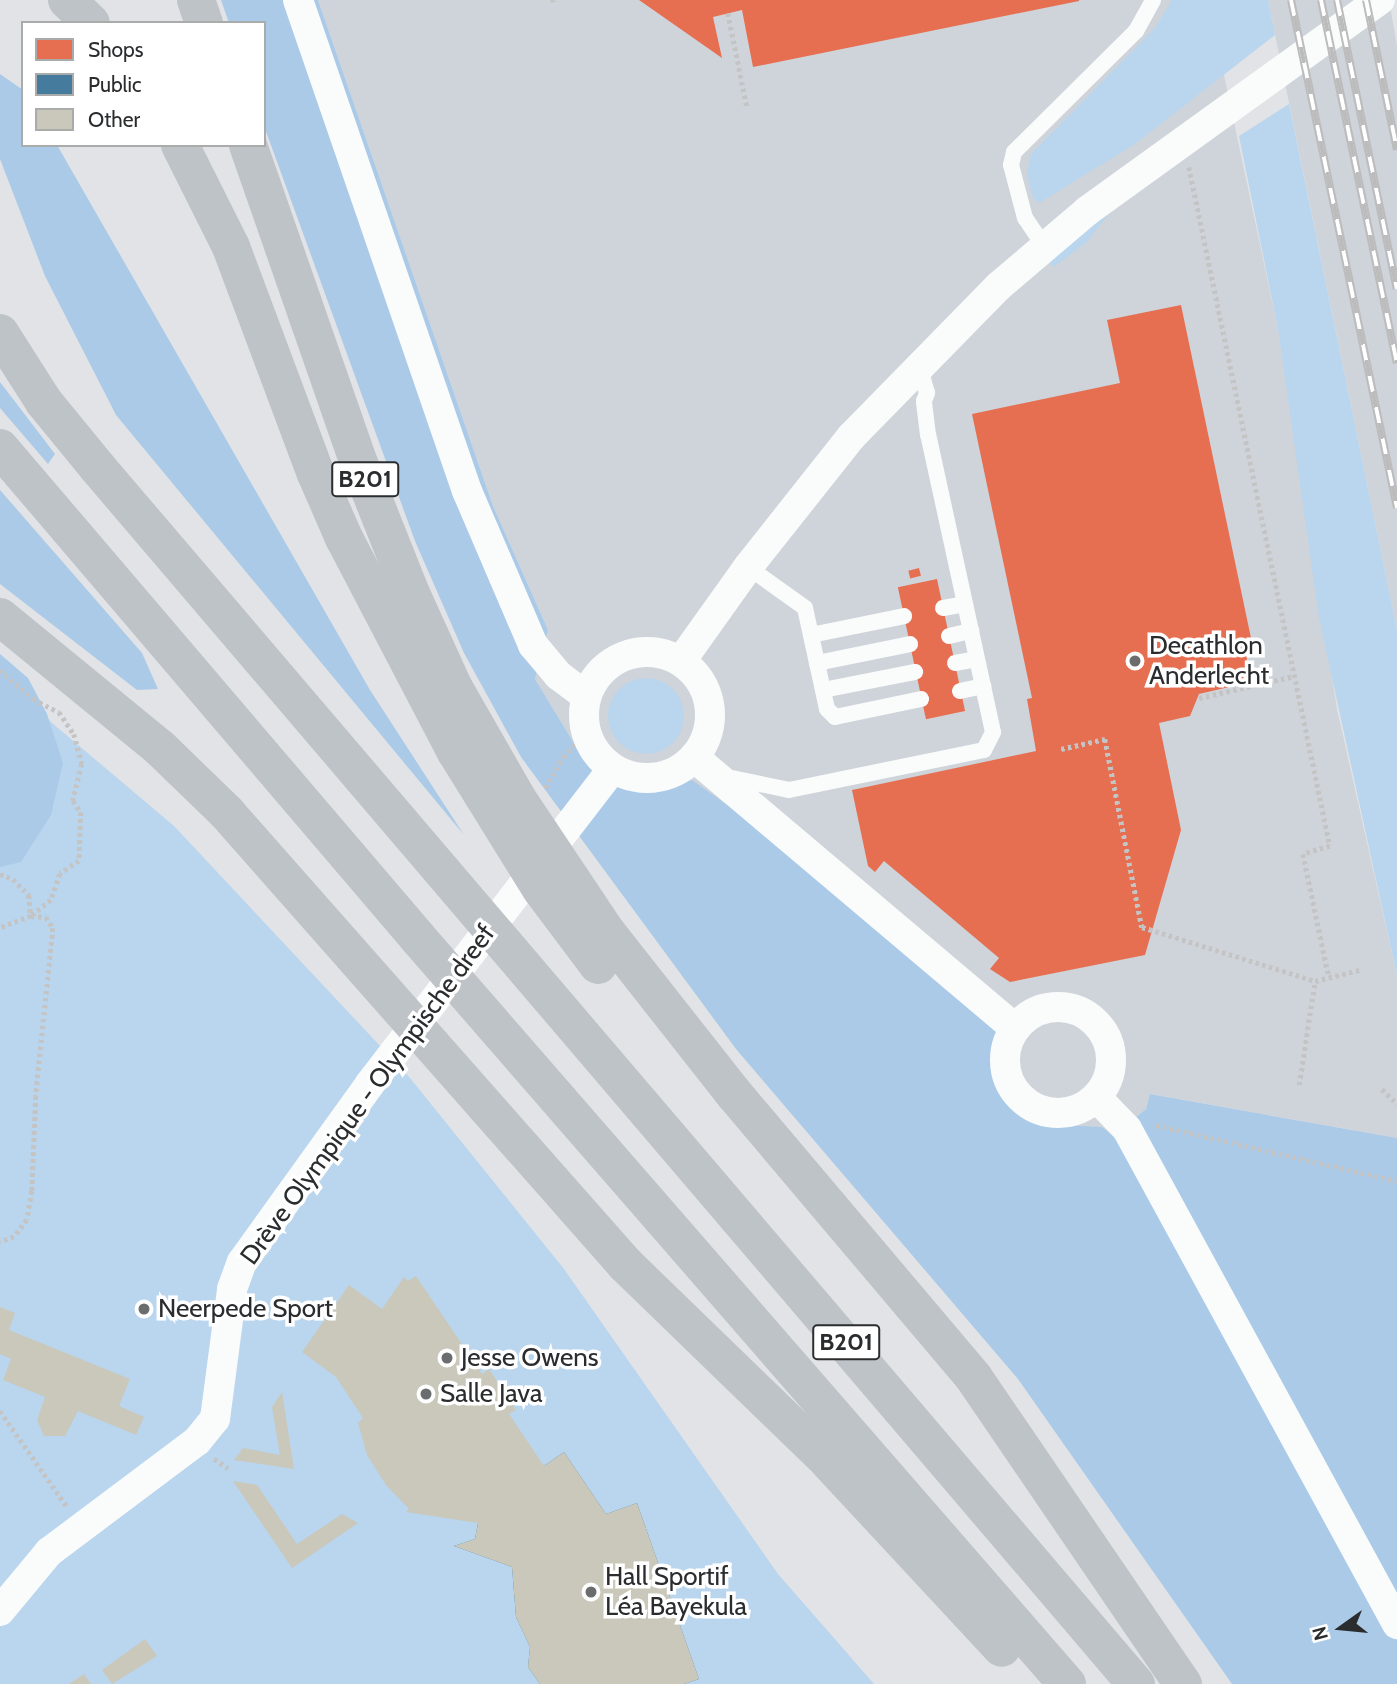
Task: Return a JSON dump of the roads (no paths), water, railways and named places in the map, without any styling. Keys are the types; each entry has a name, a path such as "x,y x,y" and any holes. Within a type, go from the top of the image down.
{"highway":[{"path":"196,0 203,21"},
{"name":"B201","path":"181,147 231,247 316,474 344,538 449,740 521,802"},
{"name":"B201","path":"249,147 357,458 409,589 454,688 521,802 596,942 716,1113 1080,1536 1183,1684"},
{"name":"B201","path":"0,333 44,402 98,468 1136,1684"},
{"name":"B201","path":"0,448 418,938 1067,1684"},
{"path":"0,617 160,748 227,813 625,1264 828,1461 1035,1684"}],"street":[{"path":"298,0 467,491 533,645 558,676 586,696"},
{"path":"681,661 748,567 851,437 919,365 1044,246 1380,0"},
{"path":"706,766 655,778 633,777 612,769 596,753 586,733 586,696 594,679 624,656 653,651 681,661 698,676 709,706 706,766 1015,1028"},
{"name":"Drève Olympique - Olympische dreef","path":"0,1611 50,1552 80,1526 192,1446 215,1419 232,1289 242,1262 369,1085 612,769"},
{"path":"1065,1006 1091,1017 1106,1035 1112,1057 1097,1098 1078,1110 1055,1114 1034,1107 1016,1093 1006,1072 1006,1049 1015,1028 1037,1011 1065,1006"},
{"path":"1097,1098 1127,1129 1397,1624"}],"lane":[{"path":"1044,246 1025,218 1011,165 1014,152 1136,31 1153,0"},
{"path":"706,766 789,790 984,750 993,732 928,435 924,401 927,393 919,365"},
{"path":"748,567 805,608 827,709 835,717 922,699"},
{"path":"943,608 965,604"},
{"path":"811,635 904,616"},
{"path":"949,636 971,631"},
{"path":"817,663 910,644"},
{"path":"955,663 977,659"},
{"path":"823,690 915,671"},
{"path":"960,691 983,686"}],"railway":[{"path":"1291,0 1397,508"},
{"path":"1321,0 1397,363"},
{"path":"1337,0 1397,289"},
{"path":"1366,0 1397,150"}],"place":[{"name":"Decathlon Anderlecht","path":"1135,661"},
{"name":"Neerpede Sport","path":"144,1309"},
{"name":"Jesse Owens","path":"447,1358"},
{"name":"Salle Java","path":"426,1394"},
{"name":"Hall Sportif Léa Bayekula","path":"591,1592"}]}
